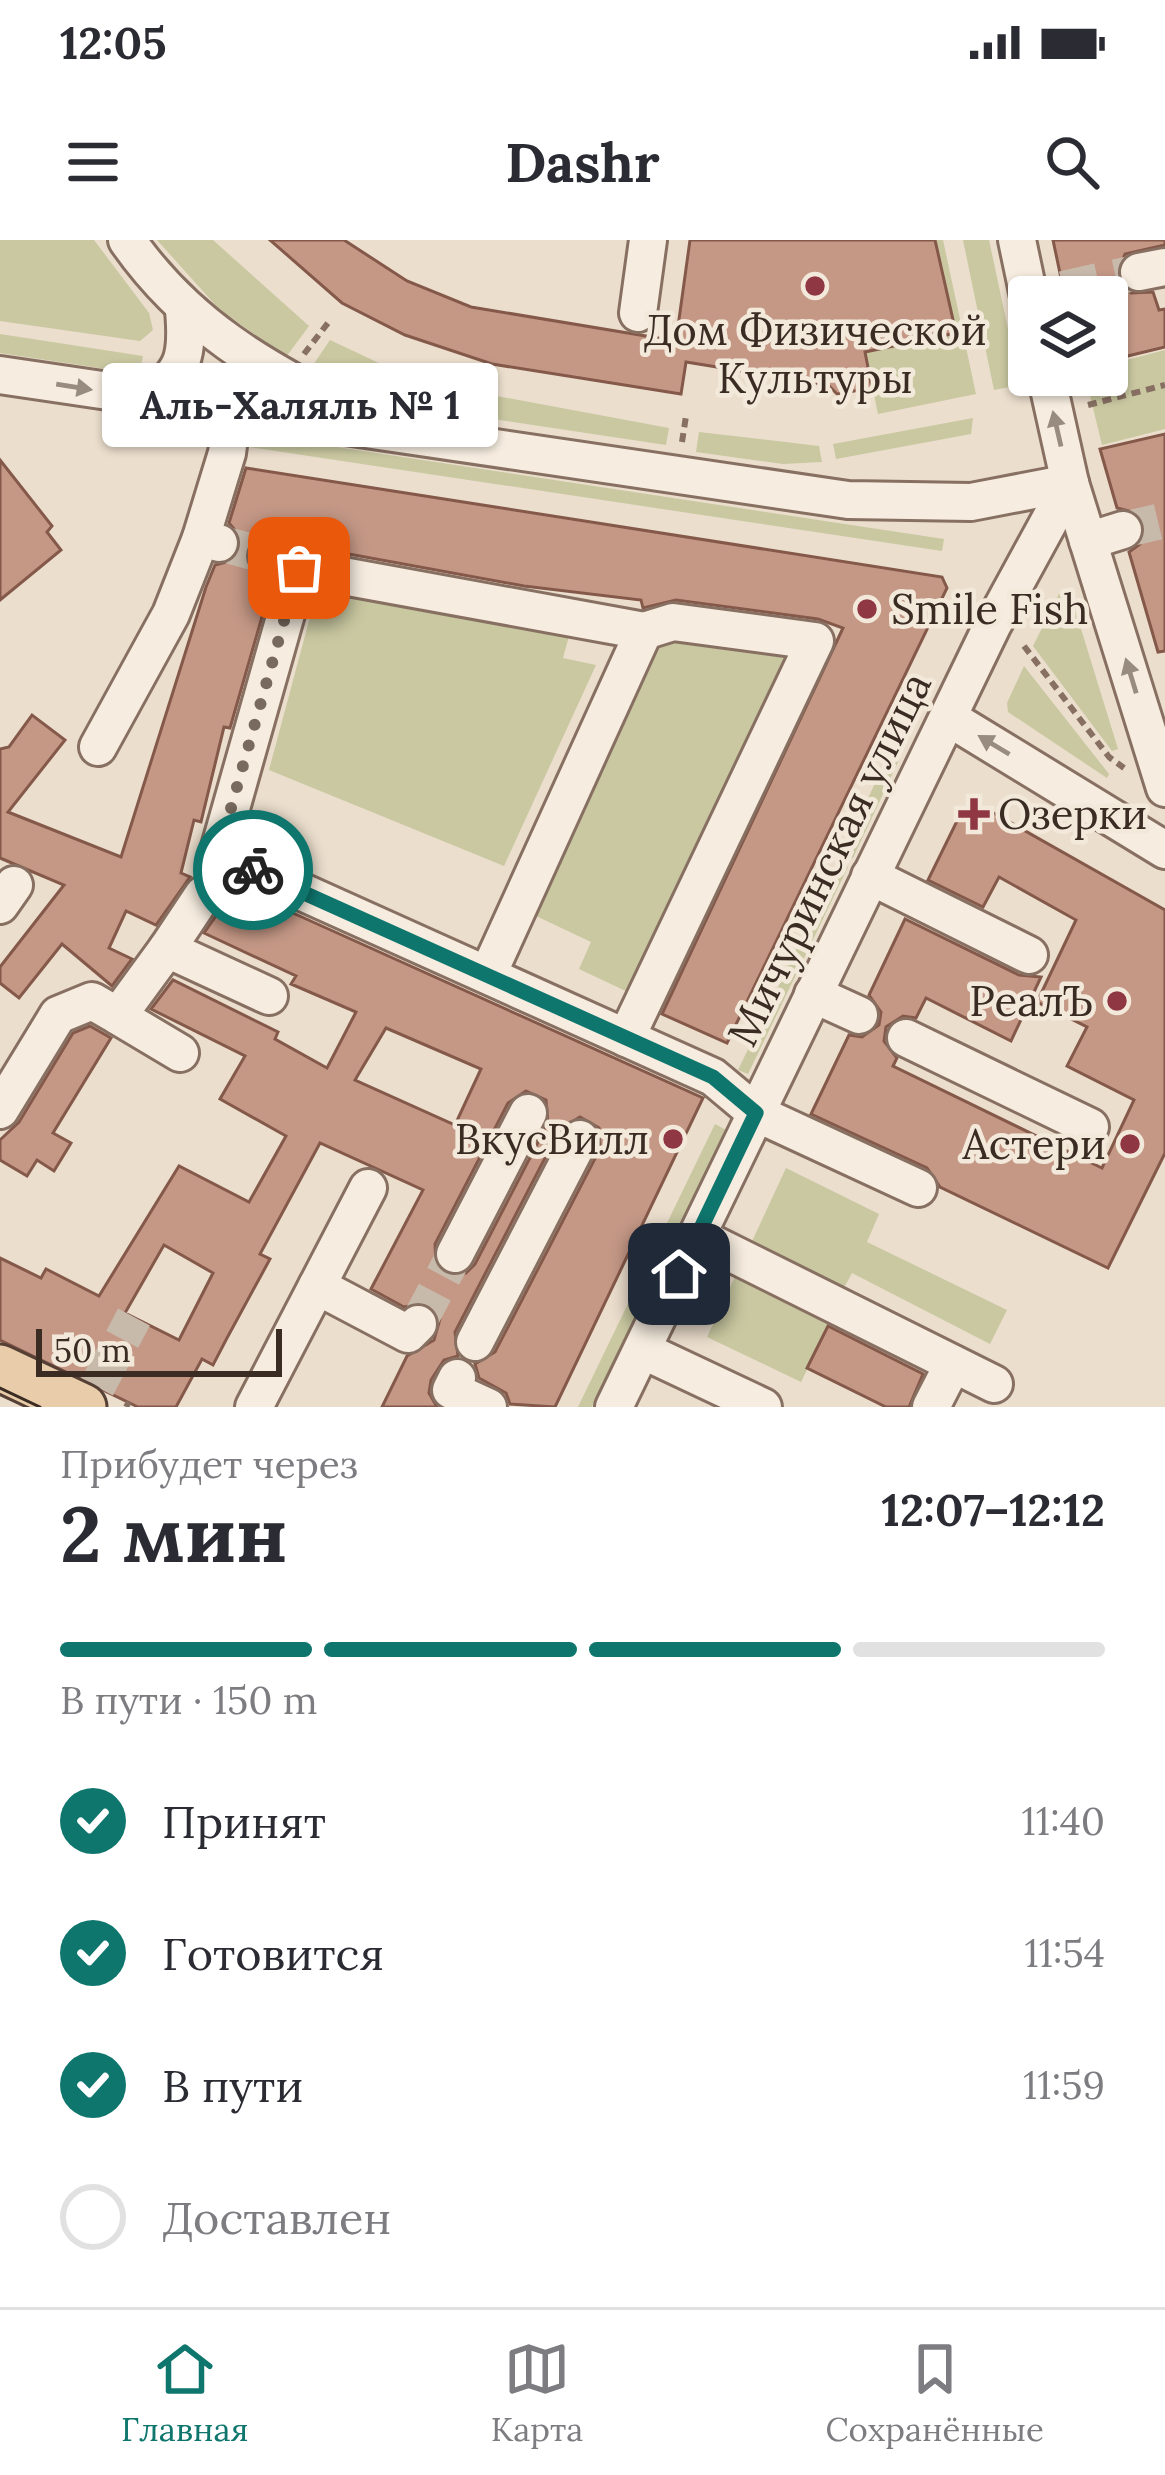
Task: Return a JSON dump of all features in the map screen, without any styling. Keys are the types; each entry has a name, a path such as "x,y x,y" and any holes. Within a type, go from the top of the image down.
{"main road":[{"path":"7,1384 105,1402"}],"street":[{"path":"127,240 184,310 233,350 389,428"},
{"path":"638,314 648,240"},
{"path":"1017,240 1033,276"},
{"path":"148,399 177,377 187,357 184,310"},
{"path":"0,375 148,399 389,428 848,500 971,502 1070,483"},
{"path":"1051,396 1070,483 1105,536 1149,780"},
{"path":"98,747 212,541 233,409"},
{"name":"Мичуринская улица","path":"614,1407 870,876 1070,483"},
{"path":"626,1038 815,641 673,622 644,631 283,562 218,854 724,1083 756,1113 918,1188"},
{"path":"488,974 644,631"},
{"path":"949,718 1165,850"},
{"path":"870,876 1029,955"},
{"path":"118,1016 203,895"},
{"path":"167,949 269,996"},
{"path":"813,994 859,1015"},
{"path":"0,1110 58,1015 92,1001 180,1053"},
{"path":"906,1038 1090,1127"},
{"path":"455,1254 527,1113"},
{"path":"475,1342 580,1139"},
{"path":"254,1407 368,1188"},
{"path":"697,1236 994,1384"},
{"path":"317,1286 408,1334 418,1324"},
{"path":"642,1350 764,1407"},
{"path":"931,1407 953,1364"},
{"path":"457,1378 451,1390 488,1407"}],"path":[{"path":"389,428 418,360"},
{"path":"1084,406 1165,385"},
{"path":"1024,646 1109,757 1149,780"}],"green space":[{"path":"0,240 94,240 149,313 153,330 140,341 0,321"},
{"path":"157,240 213,240 309,326 286,357 219,309"},
{"path":"935,240 943,240 976,394 878,414 865,352 955,332"},
{"path":"963,240 989,240 1008,329 1008,387 994,390"},
{"path":"0,334 143,356 139,374 0,353"},
{"path":"330,340 398,372 387,402 309,371"},
{"path":"1165,350 1165,429 1102,445 1090,396 1128,396 1128,360"},
{"path":"427,383 669,428 666,445 420,408"},
{"path":"973,418 971,434 836,459 833,444"},
{"path":"699,432 819,446 822,462 783,464 696,452"},
{"path":"250,434 944,539 942,551 249,447"},
{"path":"317,591 569,636 563,658 596,665 504,866 269,770"},
{"path":"1070,593 1118,749 1112,751 1033,646 1059,594"},
{"path":"662,639 796,651 630,993 579,969 591,942 536,916"},
{"path":"1024,666 1109,774 1107,778 1008,712 1007,703"},
{"path":"917,695 927,700 853,858 842,853"},
{"path":"838,863 848,867 748,1074 738,1070"},
{"path":"715,1124 726,1130 592,1407 578,1407"},
{"path":"786,1168 879,1214 867,1242 1007,1310 990,1344 852,1273 839,1297 748,1250"},
{"path":"739,1268 834,1315 801,1382 707,1337"}],"building":[{"name":"Дом Физической Культуры","path":"270,240 344,240 407,281 471,307 676,341 690,240 935,240 956,333 865,352 872,388 837,394 828,385 686,362 681,394 492,364 405,335 342,303"},
{"path":"1053,240 1165,240 1165,245 1125,254 1118,276 1061,276"},
{"path":"1128,289 1153,292 1159,310 1165,309 1165,347 1128,356"},
{"path":"1165,434 1165,651 1158,652 1129,552 1140,544 1145,524 1137,513 1117,508 1100,449"},
{"path":"0,460 52,526 47,532 61,550 0,600"},
{"path":"246,468 942,577 947,588 727,1043 662,1014 843,628 818,619 676,600 643,608 641,600 524,586 305,546 264,534 252,539 245,559 250,571 272,582 230,728 224,727 201,822 194,820 181,873 190,877 156,925 126,911 109,948 132,959 112,986 62,944 19,998 0,983 0,967 64,885 0,858 0,749 9,747 32,715 65,740 8,812 121,857 206,587 215,565 234,560 240,550 240,536 229,523"},
{"path":"972,806 990,811 1165,910 1165,1153 1108,1268 940,1187 927,1168 811,1114 849,1035 862,1037 879,1025 881,1012 869,995 905,919 1019,975 1041,977 1011,1041 926,998 916,1018 903,1016 886,1027 884,1041 897,1058 893,1066 1102,1168 1134,1100 1067,1066 1087,1027 1037,1002 1076,920 999,877 983,907 928,880 959,817"},
{"path":"273,904 703,1098 555,1407 510,1404 506,1393 479,1378 475,1364 495,1352 600,1149 599,1128 580,1117 560,1129 455,1332 458,1356 444,1360 431,1380 429,1393 437,1407 382,1407 407,1356 434,1340 440,1319 425,1303 404,1307 371,1289 423,1190 320,1143 260,1254 270,1259 213,1365 202,1359 176,1407 138,1407 0,1340 0,1258 41,1278 46,1269 99,1296 179,1166 249,1202 286,1136 220,1099 245,1056 151,1009 173,980 278,1032 275,1039 327,1068 356,1012 291,984 296,976 204,933 223,906 264,925","holes":["386,1028 481,1069 455,1125 355,1080","526,1091 546,1100 548,1123 475,1264 466,1273 446,1274 436,1265 435,1244 508,1103","164,1245 213,1273 179,1340 125,1313"]},
{"path":"90,1026 111,1038 53,1133 71,1143 54,1171 37,1160 27,1176 0,1160 0,1140 19,1122 73,1033"},
{"path":"828,1326 923,1374 909,1407 886,1407 807,1368"}],"tunnel":[{"path":"1121,276 1139,272"},
{"path":"1123,530 1165,520"},
{"path":"223,544 267,556"},
{"path":"418,1324 455,1254"},
{"path":"97,1387 134,1317"}],"tram line":[{"path":"0,1388 40,1407"}],"way so far":[{"path":"253,870 218,854 299,568"}],"place":[{"name":"Дом Физической Культуры","path":"815,286"},
{"name":"Аль-Халяль № 1","path":"299,568"},
{"name":"Smile Fish","path":"867,609"},
{"name":"Озерки","path":"974,814"},
{"name":"РеалЪ","path":"1117,1001"},
{"name":"ВкусВилл","path":"673,1139"},
{"name":"Астери","path":"1130,1144"}],"route":[{"path":"253,870 713,1077 756,1113 679,1274"}]}
